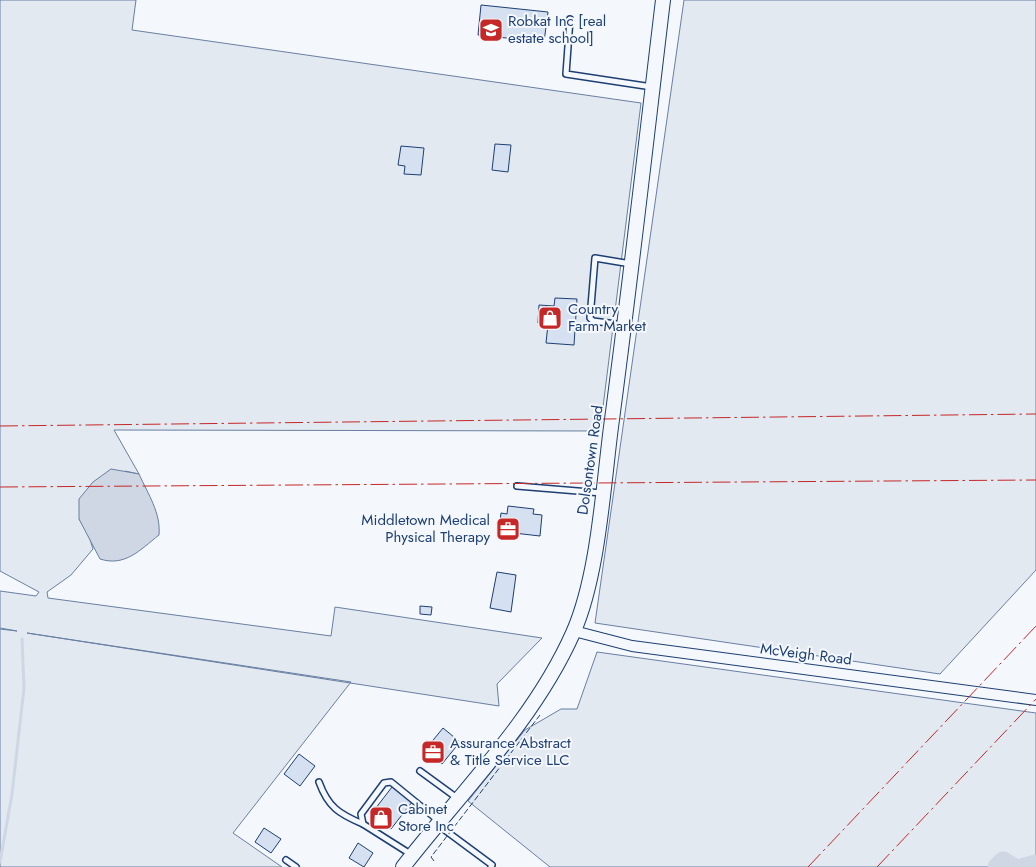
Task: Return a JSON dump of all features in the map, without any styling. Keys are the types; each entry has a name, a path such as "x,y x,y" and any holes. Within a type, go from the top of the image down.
{"street":[{"name":"Dolsontown Road","path":"403,867 530,708 560,660 574,631 590,573 602,493 632,264 663,0"},
{"name":"McVeigh Road","path":"574,631 632,646 1036,700"}],"lane":[{"path":"570,20 566,74 652,87"},
{"path":"624,325 593,321 590,318 595,258 632,264"},
{"path":"518,486 602,493"},
{"path":"420,770 458,798"},
{"path":"318,782 324,797 341,815 363,824 412,855"},
{"path":"363,824 361,814 384,783 391,782 491,867"},
{"path":"286,860 296,867"}],"shaded area":[{"path":"0,0 136,0 132,30 641,103 600,431 114,430 139,474 125,471 79,519 88,533 93,549 71,575 47,592 48,598 331,636 335,607 542,638 497,684 499,706 350,683 233,833 282,867 0,867 0,629 17,631 0,628 0,591 36,596 39,592 0,571"},
{"path":"684,0 1036,0 1036,570 940,674 595,623"},
{"path":"111,469 139,474 153,504 159,527 159,535 132,556 117,561 100,559 79,519 79,499 93,482"},
{"path":"597,652 1036,713 1036,867 550,867 468,801 525,730 561,709 577,709"}],"building":[{"path":"481,5 548,12 544,42 478,35"},
{"path":"495,144 511,145 508,172 492,170"},
{"path":"401,146 424,148 421,175 404,174 405,166 398,165"},
{"path":"555,298 577,299 574,345 546,343 548,324 538,323 539,305 554,306"},
{"path":"508,506 534,509 533,514 542,515 540,536 505,532 505,529 499,529 501,513 507,514"},
{"path":"497,572 516,575 511,612 490,608"},
{"path":"420,606 432,607 431,615 420,614"},
{"path":"443,728 460,742 442,764 425,750"},
{"path":"299,754 315,766 300,786 284,774"},
{"path":"392,787 412,802 391,829 372,813"},
{"path":"264,828 281,839 271,853 255,842"},
{"path":"358,843 373,853 364,867 349,858"}],"waterway":[{"path":"0,862 12,794 24,688 22,639"},
{"path":"997,867 1003,861 1013,867"},
{"path":"1024,867 1036,864"}],"fence":[{"path":"434,861 431,857 540,715"}],"power":[{"path":"0,426 1036,414"},
{"path":"0,487 1036,480"},
{"path":"808,867 1036,626"},
{"path":"877,867 1036,699"}],"place":[{"name":"Robkat Inc [real estate school]","path":"491,30"},
{"name":"Country Farm Market","path":"550,318"},
{"name":"Middletown Medical Physical Therapy","path":"508,529"},
{"name":"Assurance Abstract & Title Service LLC","path":"433,752"},
{"name":"Cabinet Store Inc","path":"381,818"}]}
